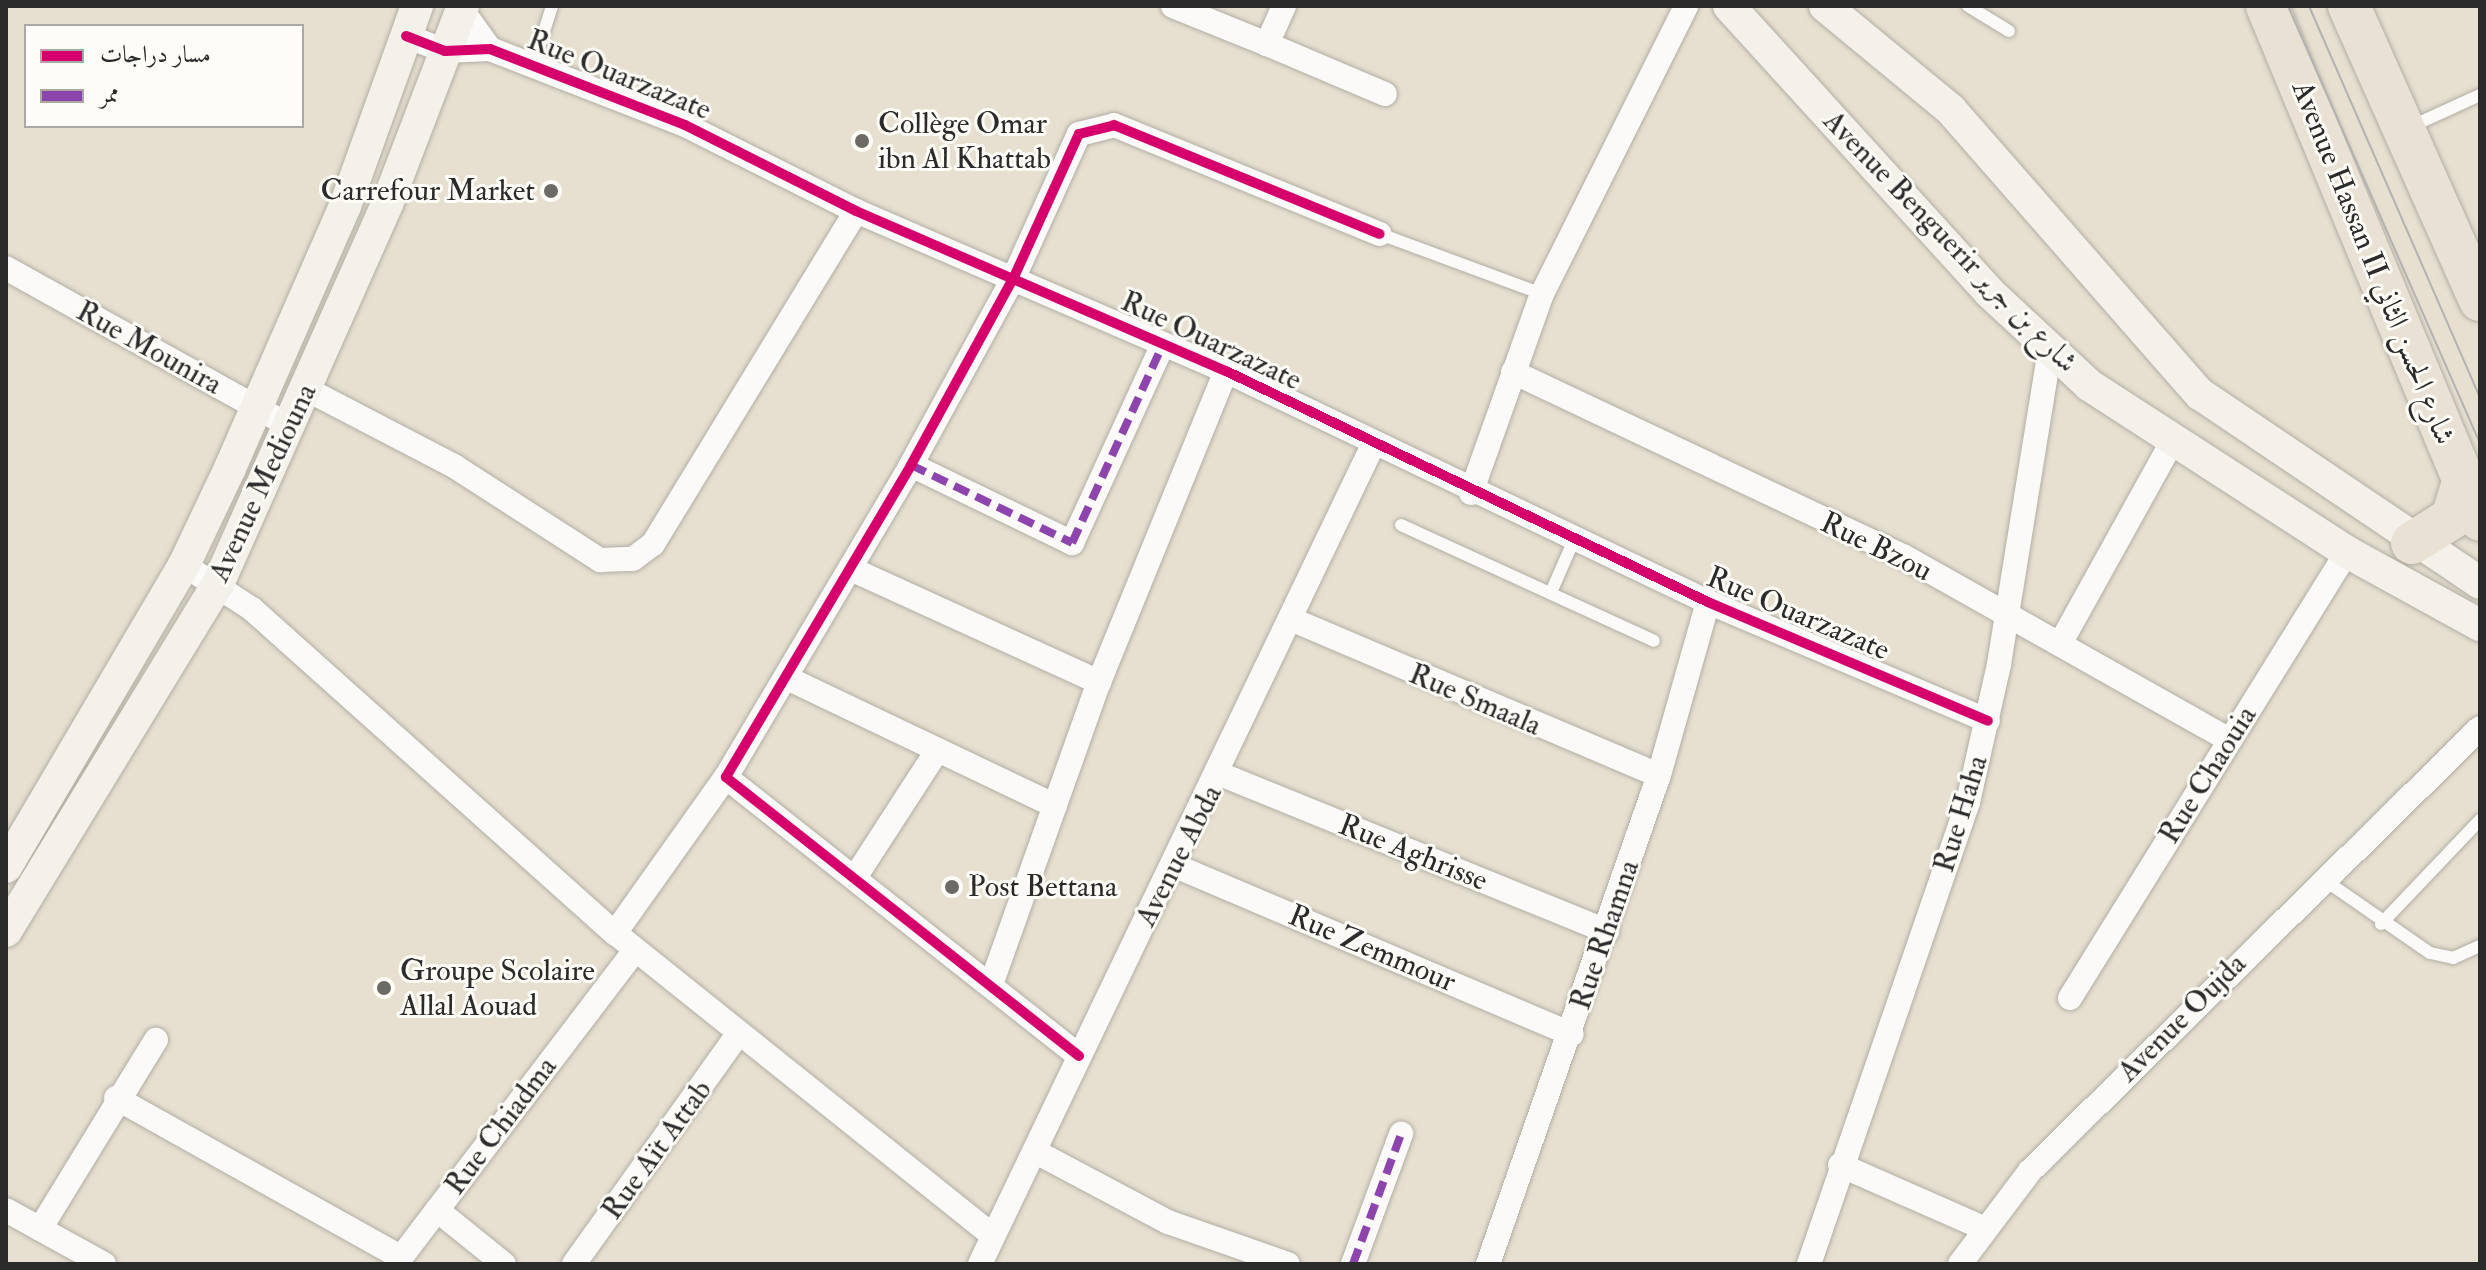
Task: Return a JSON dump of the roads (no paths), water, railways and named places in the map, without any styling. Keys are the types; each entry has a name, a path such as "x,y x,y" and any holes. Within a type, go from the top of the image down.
{"highway":[{"name":"Avenue Hassan II شارع الحسن الثاني","path":"2267,6 2480,520"},
{"path":"2349,6 2480,300"},
{"path":"2412,543 2452,518 2463,481"}],"street":[{"name":"Avenue Mediouna","path":"6,867 184,565 345,206 417,6"},
{"path":"1173,6 1385,94"},
{"path":"1267,44 1284,6"},
{"path":"1471,493 1542,294 1686,6"},
{"name":"Avenue Benguerir شارع بن جرير","path":"1729,6 2050,349 2171,444 2347,552 2480,625"},
{"path":"1825,6 1951,110 2200,394 2412,543 2480,583"},
{"name":"Avenue Mediouna","path":"6,931 218,584 292,427 461,7"},
{"name":"Rue Ouarzazate","path":"461,7 490,49"},
{"name":"Rue Ouarzazate","path":"406,36 445,51 490,49 685,125 856,211 1014,277 1162,346 1226,371 1471,493 1708,602 1988,721"},
{"path":"615,933 726,777 851,569 1014,277 1079,134 1105,124 1380,234"},
{"path":"306,389 454,466 600,560 633,559 653,544 856,211"},
{"name":"Rue Mounira","path":"6,268 292,427"},
{"path":"911,465 1072,543 1162,346"},
{"name":"Rue Haha","path":"1809,1264 1840,1165 1947,865 1988,721 2050,349"},
{"path":"992,982 1099,682 1226,371"},
{"name":"Rue Bzou","path":"1513,372 1903,556 2006,617 2060,644 2229,740"},
{"path":"2060,644 2171,444"},
{"name":"Avenue Abda","path":"980,1264 992,1235 1038,1153 1079,1056 1220,774 1373,445"},
{"name":"Rue Chaouia","path":"2070,998 2347,552"},
{"path":"184,565 218,584 635,950 992,1235"},
{"path":"851,569 1099,682"},
{"name":"Rue Rhamna","path":"1488,1264 1572,1034 1659,775 1708,602"},
{"name":"Rue Smaala","path":"1293,620 1659,775"},
{"path":"787,678 935,754 1055,806"},
{"name":"Avenue Oujda","path":"1960,1264 1981,1227 2323,879 2423,788 2480,728"},
{"path":"856,876 935,754"},
{"name":"Avenue Oujda","path":"2423,788 2480,755"},
{"name":"Rue Aghrisse","path":"1220,774 1607,931"},
{"path":"726,777 992,982 1079,1056"},
{"name":"Rue Zemmour","path":"1173,865 1572,1034"},
{"name":"Rue Chiadma","path":"398,1261 635,950"},
{"name":"Rue Aït Attab","path":"574,1264 738,1034"},
{"path":"40,1229 116,1098 156,1040"},
{"path":"116,1098 398,1261"},
{"path":"1353,1264 1401,1134"},
{"path":"1038,1153 1112,1197 1242,1258 1288,1264"},
{"path":"1840,1165 1981,1227"},
{"path":"6,1210 104,1264"},
{"path":"437,1210 504,1264"}],"lane":[{"path":"533,66 552,6"},
{"path":"1968,6 2009,31"},
{"path":"2404,130 2480,95"},
{"path":"1380,234 1542,294"},
{"path":"1401,525 1552,590 1654,641"},
{"path":"1552,590 1574,540"},
{"path":"2381,924 2480,820"},
{"path":"2323,879 2381,924 2430,953 2453,958 2480,946"}],"tram line":[{"path":"2288,6 2480,444"},
{"path":"2309,6 2480,397"}],"place":[{"name":"Collège Omar ibn Al Khattab","path":"862,141"},
{"name":"Carrefour Market","path":"551,191"},
{"name":"Post Bettana","path":"952,887"},
{"name":"Groupe Scolaire Allal Aouad","path":"384,988"}]}
